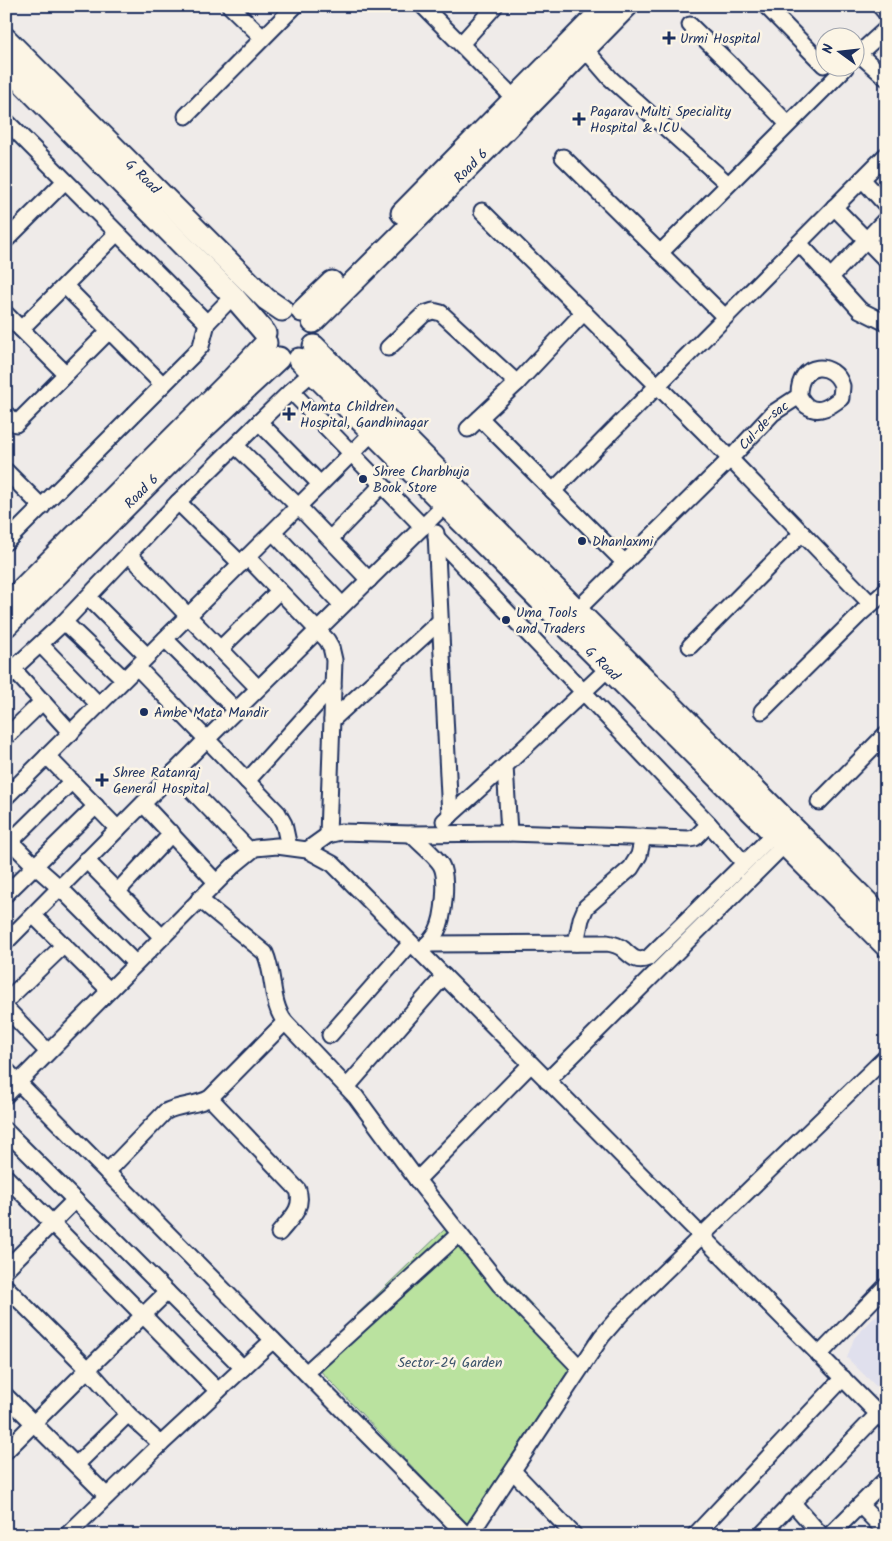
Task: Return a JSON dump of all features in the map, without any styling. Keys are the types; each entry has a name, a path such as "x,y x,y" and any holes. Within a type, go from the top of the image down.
{"street":[{"path":"230,6 263,38"},
{"path":"186,116 296,6"},
{"path":"423,6 514,98"},
{"path":"461,44 495,6"},
{"name":"Road 6","path":"299,314 606,6"},
{"name":"Road 6","path":"299,314 464,172 627,6"},
{"path":"766,6 814,51"},
{"path":"880,6 886,13"},
{"path":"690,25 788,124"},
{"path":"864,49 886,29"},
{"name":"G Road","path":"6,39 266,299 299,314"},
{"path":"585,49 610,78 728,184"},
{"path":"864,61 886,78"},
{"name":"G Road","path":"6,66 289,352 446,504 615,662 886,921"},
{"path":"660,253 788,124 826,78"},
{"path":"6,121 207,323"},
{"path":"553,491 886,155"},
{"path":"563,157 725,317"},
{"path":"862,179 886,205"},
{"path":"9,232 66,181"},
{"path":"834,207 886,260"},
{"path":"482,211 657,385 871,604"},
{"path":"831,277 886,219"},
{"path":"22,329 117,233"},
{"path":"799,243 860,310 886,323"},
{"path":"65,286 163,385"},
{"path":"6,542 195,354 201,346 207,323 233,296"},
{"path":"388,348 424,314 433,311 441,313 517,383"},
{"path":"468,429 517,383 584,312"},
{"path":"6,314 66,374"},
{"path":"289,352 316,336 315,326 299,314 273,315 267,323 289,352 291,391 423,527"},
{"path":"9,424 66,374 109,331"},
{"name":"Road 6","path":"6,605 233,378 289,352"},
{"name":"Road 6","path":"6,626 206,426 289,352"},
{"name":"G Road","path":"289,352 446,504 576,611 615,662 780,839 886,946"},
{"path":"71,733 43,701 10,674 64,622 178,502 291,391"},
{"name":"Cul-de-sac","path":"576,611 730,459 773,413 799,396"},
{"path":"480,418 625,562"},
{"path":"259,422 320,484"},
{"path":"9,789 71,733 373,432"},
{"path":"236,446 298,506 369,580"},
{"path":"6,471 42,507"},
{"path":"330,539 382,485"},
{"path":"178,502 279,591 327,640 331,647 334,660 328,835"},
{"path":"6,942 258,688 446,504"},
{"path":"446,504 436,537 450,816"},
{"path":"273,532 342,605"},
{"path":"690,646 802,533"},
{"path":"436,537 744,863"},
{"path":"129,554 258,688"},
{"path":"220,649 279,591"},
{"path":"762,711 886,591"},
{"path":"88,597 207,739 278,813 284,824 289,847"},
{"path":"332,720 440,620"},
{"path":"64,622 124,679"},
{"path":"165,639 236,710"},
{"path":"40,645 98,704"},
{"path":"430,834 615,662"},
{"path":"247,781 333,686"},
{"path":"6,737 43,701"},
{"path":"818,802 886,734"},
{"path":"47,756 118,829"},
{"path":"505,766 509,833"},
{"path":"174,772 250,852"},
{"path":"72,782 8,842 60,888 135,963"},
{"path":"143,804 216,882"},
{"path":"6,894 96,806"},
{"path":"307,850 328,835 341,832 411,834 509,833 695,838 709,824"},
{"path":"116,892 172,833"},
{"path":"330,1035 437,932 440,923 444,881 443,871 440,864 411,834"},
{"path":"576,943 581,918 586,907 631,868 639,855 643,837"},
{"path":"420,947 576,943 615,944 638,960 643,960 648,958 744,863 780,839"},
{"path":"547,1081 780,839"},
{"path":"6,1095 199,898 255,848 277,846 307,850 333,864 420,947 444,976 882,1418 792,1502 761,1535"},
{"path":"86,860 162,937"},
{"path":"199,898 265,953 269,962 276,1004 284,1022 347,1086 417,1180 500,1285 580,1368"},
{"path":"33,915 109,990"},
{"path":"6,1001 64,945"},
{"path":"347,1086 444,976"},
{"path":"6,1008 48,1052"},
{"path":"107,1172 165,1112 172,1108 199,1103 210,1098 284,1022"},
{"path":"470,1535 580,1368 602,1336 622,1313 886,1057"},
{"path":"417,1180 531,1064"},
{"path":"6,1070 466,1535"},
{"path":"210,1098 298,1190 300,1207 279,1233"},
{"path":"6,1131 243,1368"},
{"path":"6,1177 218,1391"},
{"path":"6,1269 75,1200"},
{"path":"306,1373 459,1234"},
{"path":"819,1355 886,1286"},
{"path":"6,1287 88,1370 128,1414 161,1444"},
{"path":"6,1451 167,1292"},
{"path":"67,1535 273,1340"},
{"path":"695,1535 842,1378"},
{"path":"7,1397 107,1496"},
{"path":"76,1465 128,1414"},
{"path":"513,1471 574,1535"},
{"path":"830,1535 886,1479"},
{"path":"792,1502 821,1535"},
{"path":"860,1505 886,1532"}],"shaded area":[{"path":"886,1306 886,1396 847,1358 854,1338"}],"green space":[{"name":"Sector-24 Garden","path":"448,1226 502,1273 579,1354 467,1524 310,1360"}],"place":[{"name":"Urmi Hospital","path":"669,38"},
{"name":"Pagarav Multi Speciality Hospital & ICU","path":"579,119"},
{"name":"Mamta Children Hospital, Gandhinagar","path":"289,414"},
{"name":"Shree Charbhuja Book Store","path":"363,479"},
{"name":"Dhanlaxmi","path":"582,541"},
{"name":"Uma Tools and Traders","path":"506,620"},
{"name":"Ambe Mata Mandir","path":"144,712"},
{"name":"Shree Ratanraj General Hospital","path":"102,780"}]}
